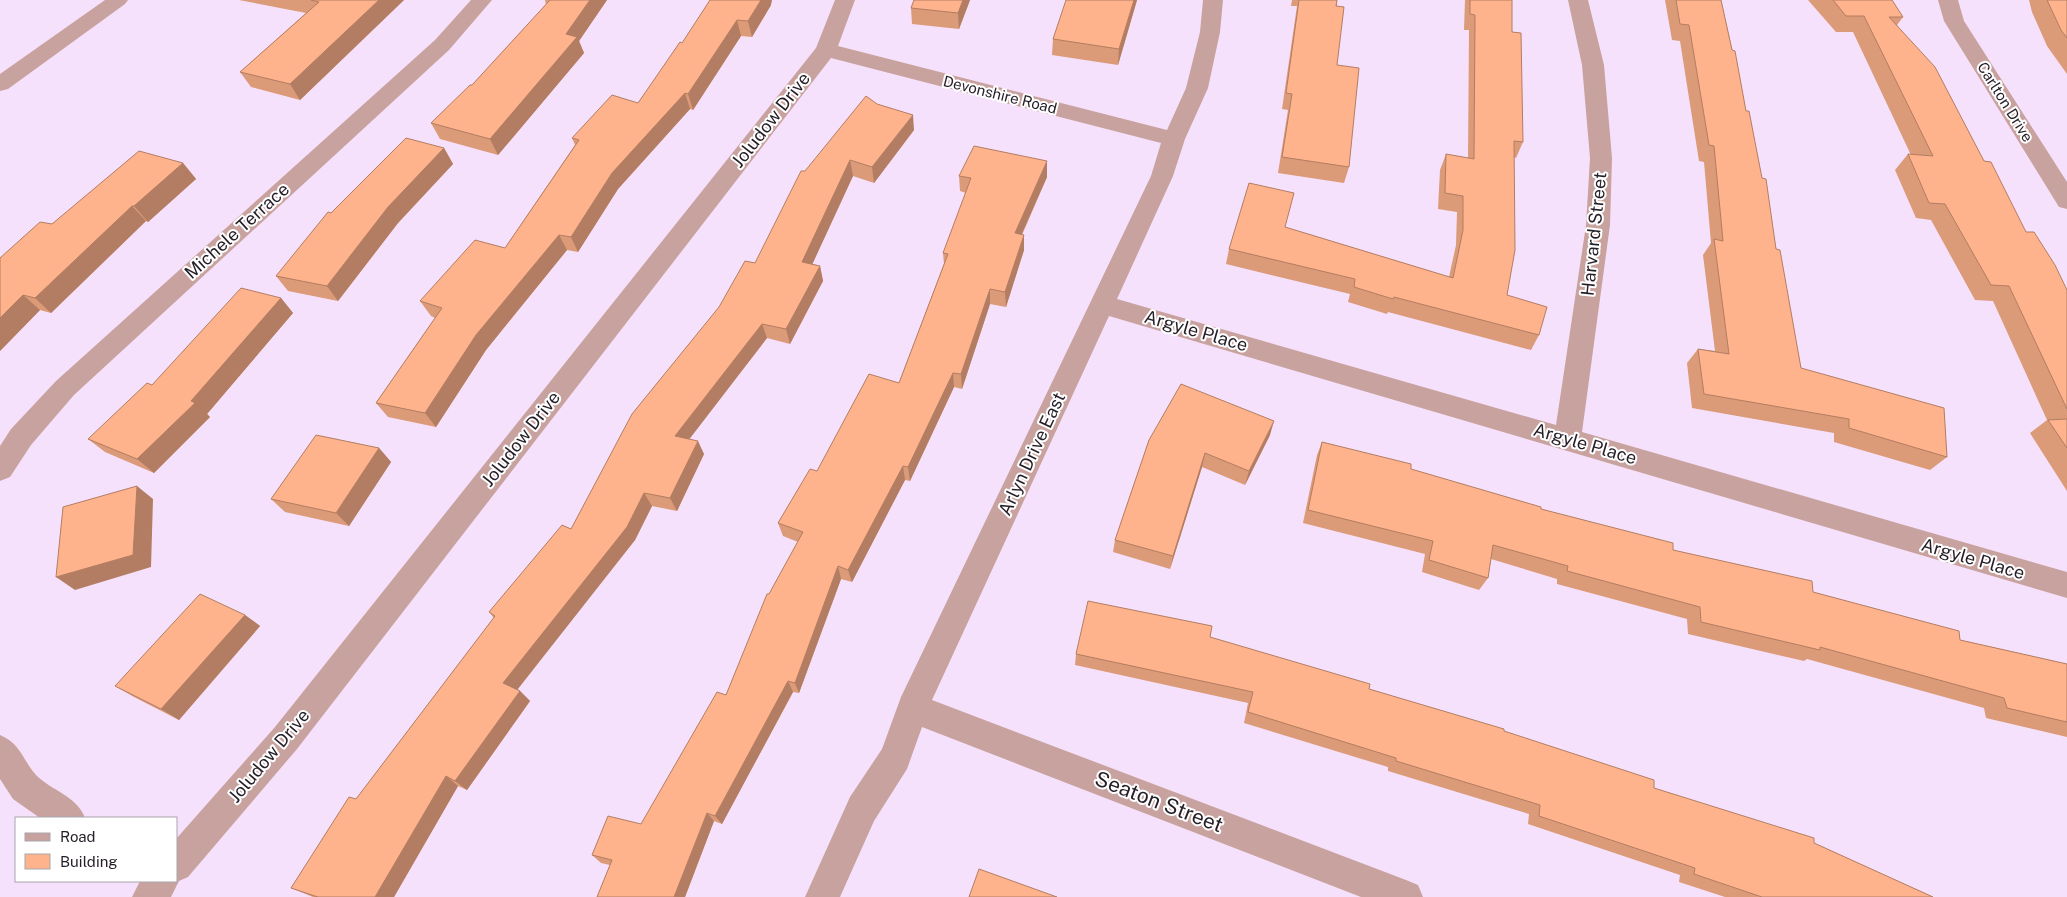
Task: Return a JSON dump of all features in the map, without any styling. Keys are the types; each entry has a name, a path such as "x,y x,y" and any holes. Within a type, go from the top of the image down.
{"street":[{"path":"0,84 118,0"},
{"name":"Michele Terrace","path":"0,469 21,437 65,388 442,45 482,0"},
{"name":"Joludow Drive","path":"178,861 286,738 826,50 845,0"},
{"name":"Arlyn Drive East","path":"822,897 862,809 895,758 912,708 1162,176 1174,139 1197,88 1210,32 1214,0"},
{"name":"Harvard Street","path":"1567,439 1598,226 1601,158 1593,65 1578,0"},
{"name":"Carlton Drive","path":"1948,0 1954,21 2067,201"},
{"name":"Devonshire Road","path":"826,50 1174,139"},
{"name":"Argyle Place","path":"1102,304 2052,583 2067,585"},
{"name":"Seaton Street","path":"912,708 1406,897"},
{"path":"0,751 25,787 67,817"}],"building":[{"path":"311,0 379,0 290,84 240,72 319,2"},
{"path":"550,0 590,0 566,34 577,37 490,139 431,123 472,85"},
{"path":"710,0 761,0 748,21 737,20 688,94 685,93 612,173 571,237 559,235 476,335 425,413 376,403 442,308 420,301 475,240 505,248 579,140 572,138 612,95 638,103 680,42 682,43"},
{"path":"914,0 963,0 958,13 911,8"},
{"path":"1066,0 1134,0 1119,49 1053,39"},
{"path":"1299,0 1337,0 1336,6 1344,7 1337,65 1359,68 1349,167 1282,157 1292,94 1286,93"},
{"path":"1470,0 1512,0 1512,32 1521,33 1523,142 1514,141 1515,250 1507,295 1547,307 1539,335 1394,297 1393,299 1354,287 1355,279 1229,249 1249,183 1294,193 1285,227 1453,278 1463,230 1463,196 1445,193 1446,154 1474,159 1475,15 1470,14"},
{"path":"1676,0 1721,0 1732,50 1735,51 1746,111 1749,111 1762,178 1766,179 1776,249 1780,250 1801,368 1944,408 1947,457 1849,428 1849,419 1704,394 1698,349 1729,354 1714,239 1723,241 1714,146 1709,145 1689,25 1680,24"},
{"path":"1833,0 1892,0 1903,17 1889,17 1935,67 1984,161 1991,162 2026,232 2034,232 2055,265 2067,290 2067,409 2009,286 1991,285 1945,204 1929,203 1908,154 1933,156 1864,16 1846,16"},
{"path":"2047,0 2067,0 2067,38 2061,30"},
{"path":"866,96 877,104 913,115 872,167 850,160 802,262 820,266 786,329 762,324 675,436 698,441 670,498 644,493 627,527 503,683 520,691 455,781 446,776 375,897 318,897 291,888 349,797 356,799 495,616 489,612 562,525 571,529 632,414 719,307 745,261 755,263 801,171 805,171"},
{"path":"406,138 444,148 388,207 327,286 276,276 328,212 331,213"},
{"path":"974,146 1047,161 1015,233 1024,235 1005,292 990,289 961,374 953,373 908,467 903,466 848,570 838,566 795,683 788,681 715,816 707,813 674,897 597,897 612,860 592,855 608,816 641,824 717,692 726,695 767,594 769,594 803,532 778,523 810,469 817,471 869,374 899,383 948,254 943,253 971,178 959,176"},
{"path":"139,151 183,163 132,206 35,298 23,295 0,318 0,258 40,222 52,224"},
{"path":"241,288 281,298 191,401 195,403 137,459 88,439 147,383 152,385"},
{"path":"1181,384 1274,421 1249,471 1205,453 1173,556 1115,540 1149,440"},
{"path":"2067,419 2067,448 2048,420"},
{"path":"316,435 379,448 336,513 271,499"},
{"path":"1322,442 1411,464 1411,469 1541,507 1541,509 1673,543 1673,550 1812,581 1813,592 1959,631 1960,640 2067,664 2067,722 2007,708 2004,698 1820,647 1820,650 1701,622 1700,607 1567,571 1568,566 1493,545 1488,578 1429,560 1433,541 1308,510"},
{"path":"137,486 133,555 56,577 63,507"},
{"path":"200,594 245,615 161,709 115,686"},
{"path":"1088,601 1212,626 1210,637 1370,684 1369,689 1504,729 1504,731 1654,780 1654,788 1814,838 1814,843 1933,897 1762,897 1694,874 1695,868 1539,816 1540,805 1396,761 1396,758 1248,712 1253,692 1076,654"},
{"path":"979,869 1057,897 969,897"}]}
